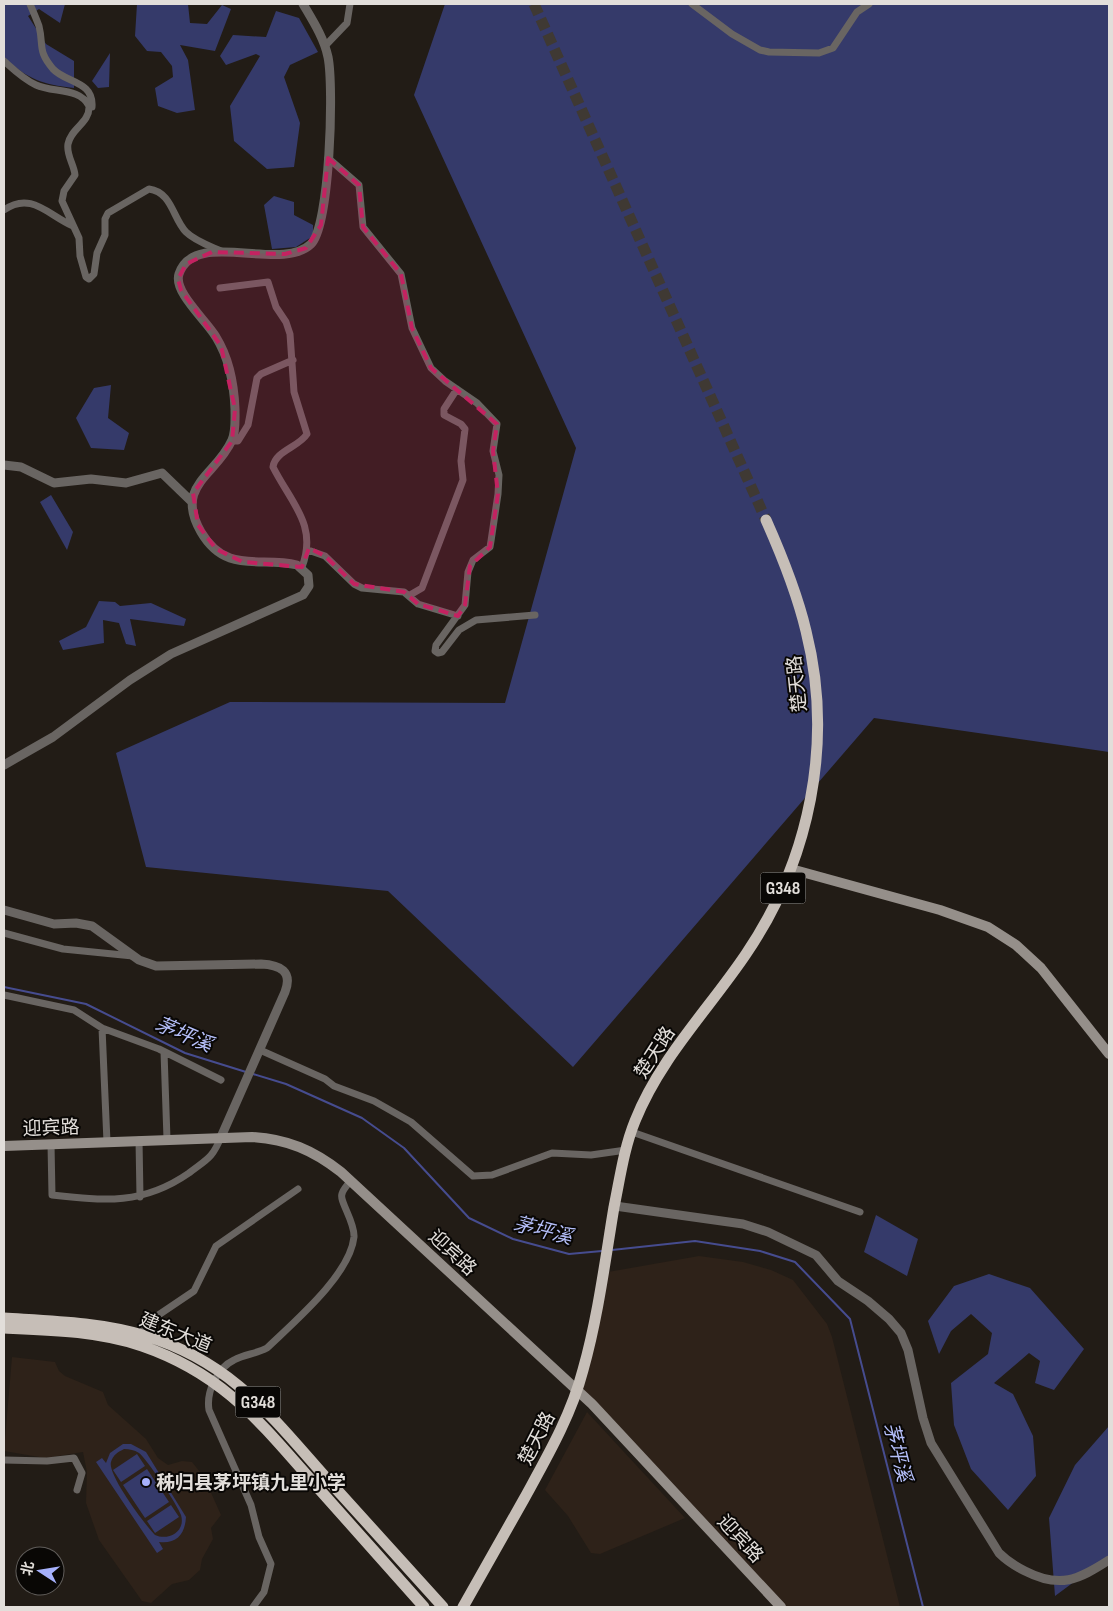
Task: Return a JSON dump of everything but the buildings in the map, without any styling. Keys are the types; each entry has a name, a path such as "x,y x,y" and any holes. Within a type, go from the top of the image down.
{"highway":[{"name":"楚天路","path":"463,1607 550,1452 577,1390 589,1345 626,1150 647,1095 661,1070 748,952 764,926 791,870 801,840 814,783 817,755 816,693 808,641 799,604 766,520"},
{"name":"建东大道","path":"4,1318 94,1324 135,1339 194,1355 221,1371 257,1400 443,1607"},
{"name":"建东大道","path":"4,1328 135,1339 214,1382 248,1409 424,1607"}],"main road":[{"path":"791,870 940,910 988,927 1016,946 1041,968 1109,1054"},
{"name":"迎宾路","path":"4,1146 221,1137 268,1138 298,1146 327,1161 577,1390 781,1607"}],"street":[{"path":"30,4 39,26 42,52 55,70 84,86 92,102 90,112 73,134 68,146 75,175 64,191 62,201 79,238 84,274 89,279 94,274 97,253 105,235 105,219 108,213 145,190 154,189 169,203 186,232 221,251"},
{"path":"4,765 53,737 130,680 171,654 303,595 306,591 309,581 308,575 302,567 292,564 250,563 222,554 201,532 195,518 192,502 197,485 232,441 235,431 235,409 226,357 216,337 181,290 178,279 182,268 203,254 221,251 285,254 299,252 311,244 319,231 328,158 330,81 325,46 303,4"},
{"path":"325,46 347,23 350,4"},
{"path":"692,4 746,43 760,50 779,53 819,53 833,48 857,12 869,4"},
{"path":"4,61 18,75 34,84 50,90 81,95 87,102 90,112"},
{"path":"328,158 359,186 362,227 401,274 412,328 432,368 438,375 477,403 497,424 494,451 499,475 498,494 490,547 477,556 470,566 465,605 436,645 436,653 442,652 459,630 476,620 535,615"},
{"path":"4,210 14,203 30,203 74,226"},
{"path":"220,288 268,282 276,308 286,322 290,334 294,392 307,434 303,440 277,458 273,468 291,494 303,523 308,550 302,567"},
{"path":"232,441 238,441 243,437 248,425 258,378 261,374 293,360"},
{"path":"410,595 422,588 463,480 461,461 465,430 461,424 444,415 444,409 457,389"},
{"path":"4,466 21,467 54,483 91,478 126,483 162,473 192,502"},
{"path":"308,550 325,556 354,584 362,588 395,589 410,595 418,604 458,616"},
{"path":"4,910 54,924 76,923 92,926 132,956 156,966 261,964 272,965 285,972 288,977 288,984 213,1155 179,1180 140,1197 118,1200 96,1200 52,1195 51,1144"},
{"path":"4,934 63,949 132,956"},
{"path":"4,995 74,1010 102,1028 164,1052 221,1080"},
{"path":"102,1028 107,1142"},
{"path":"164,1052 167,1139"},
{"path":"258,1054 325,1079 334,1086 374,1101 411,1122 473,1176 492,1175 552,1153 591,1155 626,1150"},
{"path":"632,1132 860,1212"},
{"path":"139,1140 140,1197"},
{"path":"253,1607 264,1592 271,1564 259,1537 251,1505 209,1410 207,1400 214,1382 221,1371 234,1359 256,1354 267,1348 330,1286 349,1252 354,1238 350,1217 341,1200 341,1194 350,1181"},
{"path":"135,1339 154,1318 194,1292 216,1246 298,1188"},
{"path":"615,1206 751,1226 816,1255 838,1281 868,1301 901,1333 908,1350 925,1427 931,1443 999,1553 1010,1563 1035,1576 1057,1581 1080,1578 1109,1560"},
{"path":"4,1460 47,1461 74,1458 82,1473 77,1490"}],"highlighted area":[{"path":"328,158 359,185 363,227 401,274 412,328 431,368 497,424 493,451 498,494 490,547 470,566 465,605 458,616 418,604 404,592 354,584 325,556 309,548 302,567 243,562 216,549 198,525 193,493 232,441 235,409 221,346 181,290 178,279 186,264 212,252 285,254 306,248 321,225"}],"shaded area":[{"path":"4,4 65,4 60,23 39,9 28,16 46,44 74,61 74,88 36,80 4,58"},
{"path":"137,4 188,4 190,23 207,24 222,5 231,9 215,51 180,45 188,60 195,110 177,113 158,106 155,88 173,77 172,66 161,52 147,51 135,36"},
{"path":"445,4 1109,4 1109,752 874,718 573,1067 388,891 146,867 116,753 230,702 505,703 576,448 414,95"},
{"path":"276,11 299,18 318,52 290,65 284,77 300,123 294,167 267,169 234,141 230,106 260,56 256,54 226,65 220,56 233,35 266,37"},
{"path":"110,53 109,87 98,88 92,81"},
{"path":"274,196 294,202 294,215 313,225 313,236 296,247 272,249 264,205"},
{"path":"111,385 108,418 129,433 124,450 91,448 76,418 94,388"},
{"path":"51,495 73,532 67,550 40,502"},
{"path":"99,601 115,602 120,606 151,603 186,619 184,626 130,619 136,646 126,644 119,623 103,620 104,643 63,650 59,641 86,627"},
{"path":"876,1215 918,1239 907,1276 864,1252"},
{"path":"699,1256 743,1262 771,1270 793,1280 827,1324 832,1337 900,1607 782,1607 582,1389 608,1272"},
{"path":"989,1274 1030,1288 1084,1349 1054,1390 1035,1383 1040,1361 1029,1353 994,1383 1013,1394 1033,1436 1036,1476 1008,1510 971,1469 954,1425 951,1383 988,1354 992,1333 971,1314 951,1331 939,1354 928,1321 954,1286"},
{"name":"秭归县茅坪镇九里小学","path":"12,1357 55,1362 59,1371 65,1376 103,1392 108,1405 146,1439 158,1458 168,1465 182,1461 192,1462 204,1477 221,1515 211,1528 213,1539 202,1559 200,1570 189,1580 172,1584 151,1603 142,1601 99,1540 86,1503 87,1472 83,1452 45,1458 4,1451"},
{"path":"587,1412 685,1518 600,1554 591,1553 568,1516 545,1490"},
{"path":"1109,1426 1109,1556 1055,1596 1049,1518 1075,1465"},
{"path":"123,1444 131,1444 146,1452 186,1517 184,1528 179,1537 171,1541 159,1542 163,1549 157,1553 96,1462 102,1458 106,1463 110,1453","holes":["124,1449 135,1451 143,1457 174,1502 182,1521 175,1534 165,1537 155,1535 143,1521 121,1488 111,1468 111,1462 113,1457"]},
{"path":"137,1454 145,1466 121,1482 113,1470"},
{"path":"147,1469 169,1502 145,1518 123,1485"},
{"path":"171,1505 179,1517 155,1533 147,1521"}],"waterway":[{"name":"茅坪溪","path":"4,987 86,1004 185,1053 246,1072"},
{"name":"茅坪溪","path":"253,1074 286,1084 362,1118 404,1148 469,1218 513,1239 569,1254 602,1251"},
{"name":"茅坪溪","path":"612,1250 695,1241 760,1251 795,1262 850,1319 923,1607"}],"tunnel":[{"path":"534,4 766,520"}],"place":[{"name":"秭归县茅坪镇九里小学","path":"146,1482"}]}
